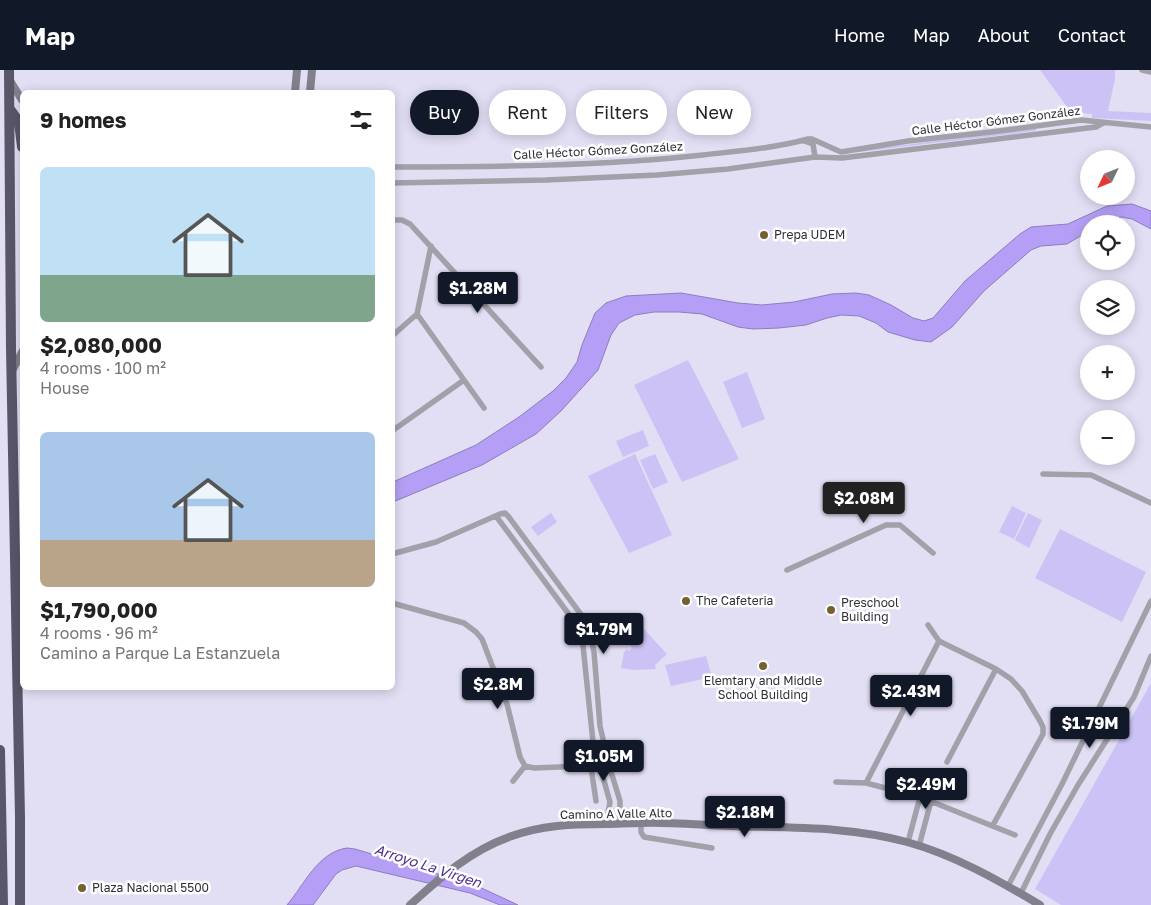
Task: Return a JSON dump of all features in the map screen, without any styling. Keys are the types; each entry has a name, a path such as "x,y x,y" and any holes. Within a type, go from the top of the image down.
{"highway":[{"path":"9,74 20,905"},
{"path":"10,109 19,122 20,130"},
{"path":"0,750 3,905"}],"street":[{"path":"294,90 297,70"},
{"path":"310,90 312,70"},
{"path":"1142,70 1151,72"},
{"path":"9,74 20,96"},
{"name":"Calle Héctor Gómez González","path":"395,167 650,161 724,153 812,139 842,155 908,141 1081,120 1095,120 1103,123"},
{"path":"1103,123 1151,127"},
{"name":"Calle Héctor Gómez González","path":"395,183 546,180 728,169 815,157 1040,134 1096,127 1103,123"},
{"path":"1039,125 1040,134"},
{"path":"801,141 813,144 815,157"},
{"path":"484,166 486,180"},
{"path":"395,220 402,220 410,224 541,367"},
{"path":"395,333 417,314 431,246"},
{"path":"417,314 484,408"},
{"path":"12,371 20,356"},
{"path":"395,429 464,380"},
{"path":"1043,474 1091,474 1151,504"},
{"path":"395,553 436,542 505,513 508,516 588,624 594,652 600,726 620,801 620,824"},
{"path":"496,516 579,628 584,650 593,742 610,802 606,824"},
{"path":"787,570 886,525 894,524 900,525 933,553"},
{"path":"541,577 548,571"},
{"path":"1008,886 1062,784 1151,601"},
{"path":"395,604 464,623 482,639 507,704 520,757 525,766 534,768 600,767 609,765"},
{"path":"579,628 588,624"},
{"path":"928,625 939,641 996,669 1017,684 1040,721 1043,730 1043,734 993,825"},
{"path":"866,783 939,641"},
{"path":"1020,893 1078,785 1134,697 1151,656"},
{"path":"947,762 996,669"},
{"path":"588,700 598,699"},
{"path":"513,781 525,766"},
{"path":"591,767 596,801"},
{"path":"836,782 866,783 931,800 1015,835"},
{"path":"908,842 920,797"},
{"path":"919,846 931,800"},
{"path":"610,802 620,801"},
{"path":"641,823 641,832 644,837 712,848"},
{"name":"Camino A Valle Alto","path":"410,905 444,874 490,845 510,836 564,824 641,823 842,830 908,842 965,864 1040,905"}],"shaded area":[{"path":"1040,70 1115,70 1115,79 1108,111 1151,113 1151,121 1092,118 1092,114 1082,113 1082,117 1073,115"},
{"path":"1036,128 1036,131 858,151"},
{"path":"1135,205 1151,211 1151,229 1135,221 1135,215 1088,215 1107,206"},
{"path":"1080,218 1080,236 1067,244 1041,246 1031,250 984,291 952,327 931,342 915,340 888,332 876,323 859,316 841,315 806,325 753,329 738,327 702,314 654,312 635,315 619,323 611,335 598,370 561,411 536,434 482,465 395,501 395,481 476,445 519,417 553,391 566,378 577,362 595,313 606,303 626,296 681,293 738,303 762,305 794,302 832,294 856,293 869,295 913,318 924,321 933,318 965,281 1020,234 1031,227 1068,224"},
{"path":"688,360 739,459 682,482 634,385"},
{"path":"747,372 765,419 742,428 723,382"},
{"path":"643,430 649,446 623,457 616,441"},
{"path":"635,454 672,535 629,553 588,476"},
{"path":"655,454 668,482 653,489 640,460"},
{"path":"1012,506 1026,513 1014,539 999,532"},
{"path":"551,513 557,522 538,536 531,527"},
{"path":"1028,513 1042,520 1029,548 1015,540"},
{"path":"1060,529 1146,572 1122,622 1035,578"},
{"path":"642,627 667,654 655,665 656,669 634,670 621,668 624,652 632,648 627,641"},
{"path":"706,656 712,677 671,686 665,665"},
{"path":"1151,683 1151,905 1061,905 1035,889"},
{"path":"347,848 475,885 518,905 500,905 470,893 356,866 336,874 313,905 287,905 312,870 328,856"}],"place":[{"name":"Prepa UDEM","path":"764,235"},
{"name":"The Cafeteria","path":"686,601"},
{"name":"Preschool Building","path":"831,610"},
{"name":"Elemtary and Middle School Building","path":"763,666"},
{"name":"Plaza Nacional 5500","path":"82,888"}],"water label":[{"name":"Arroyo La Virgen","path":"428,866"}]}
